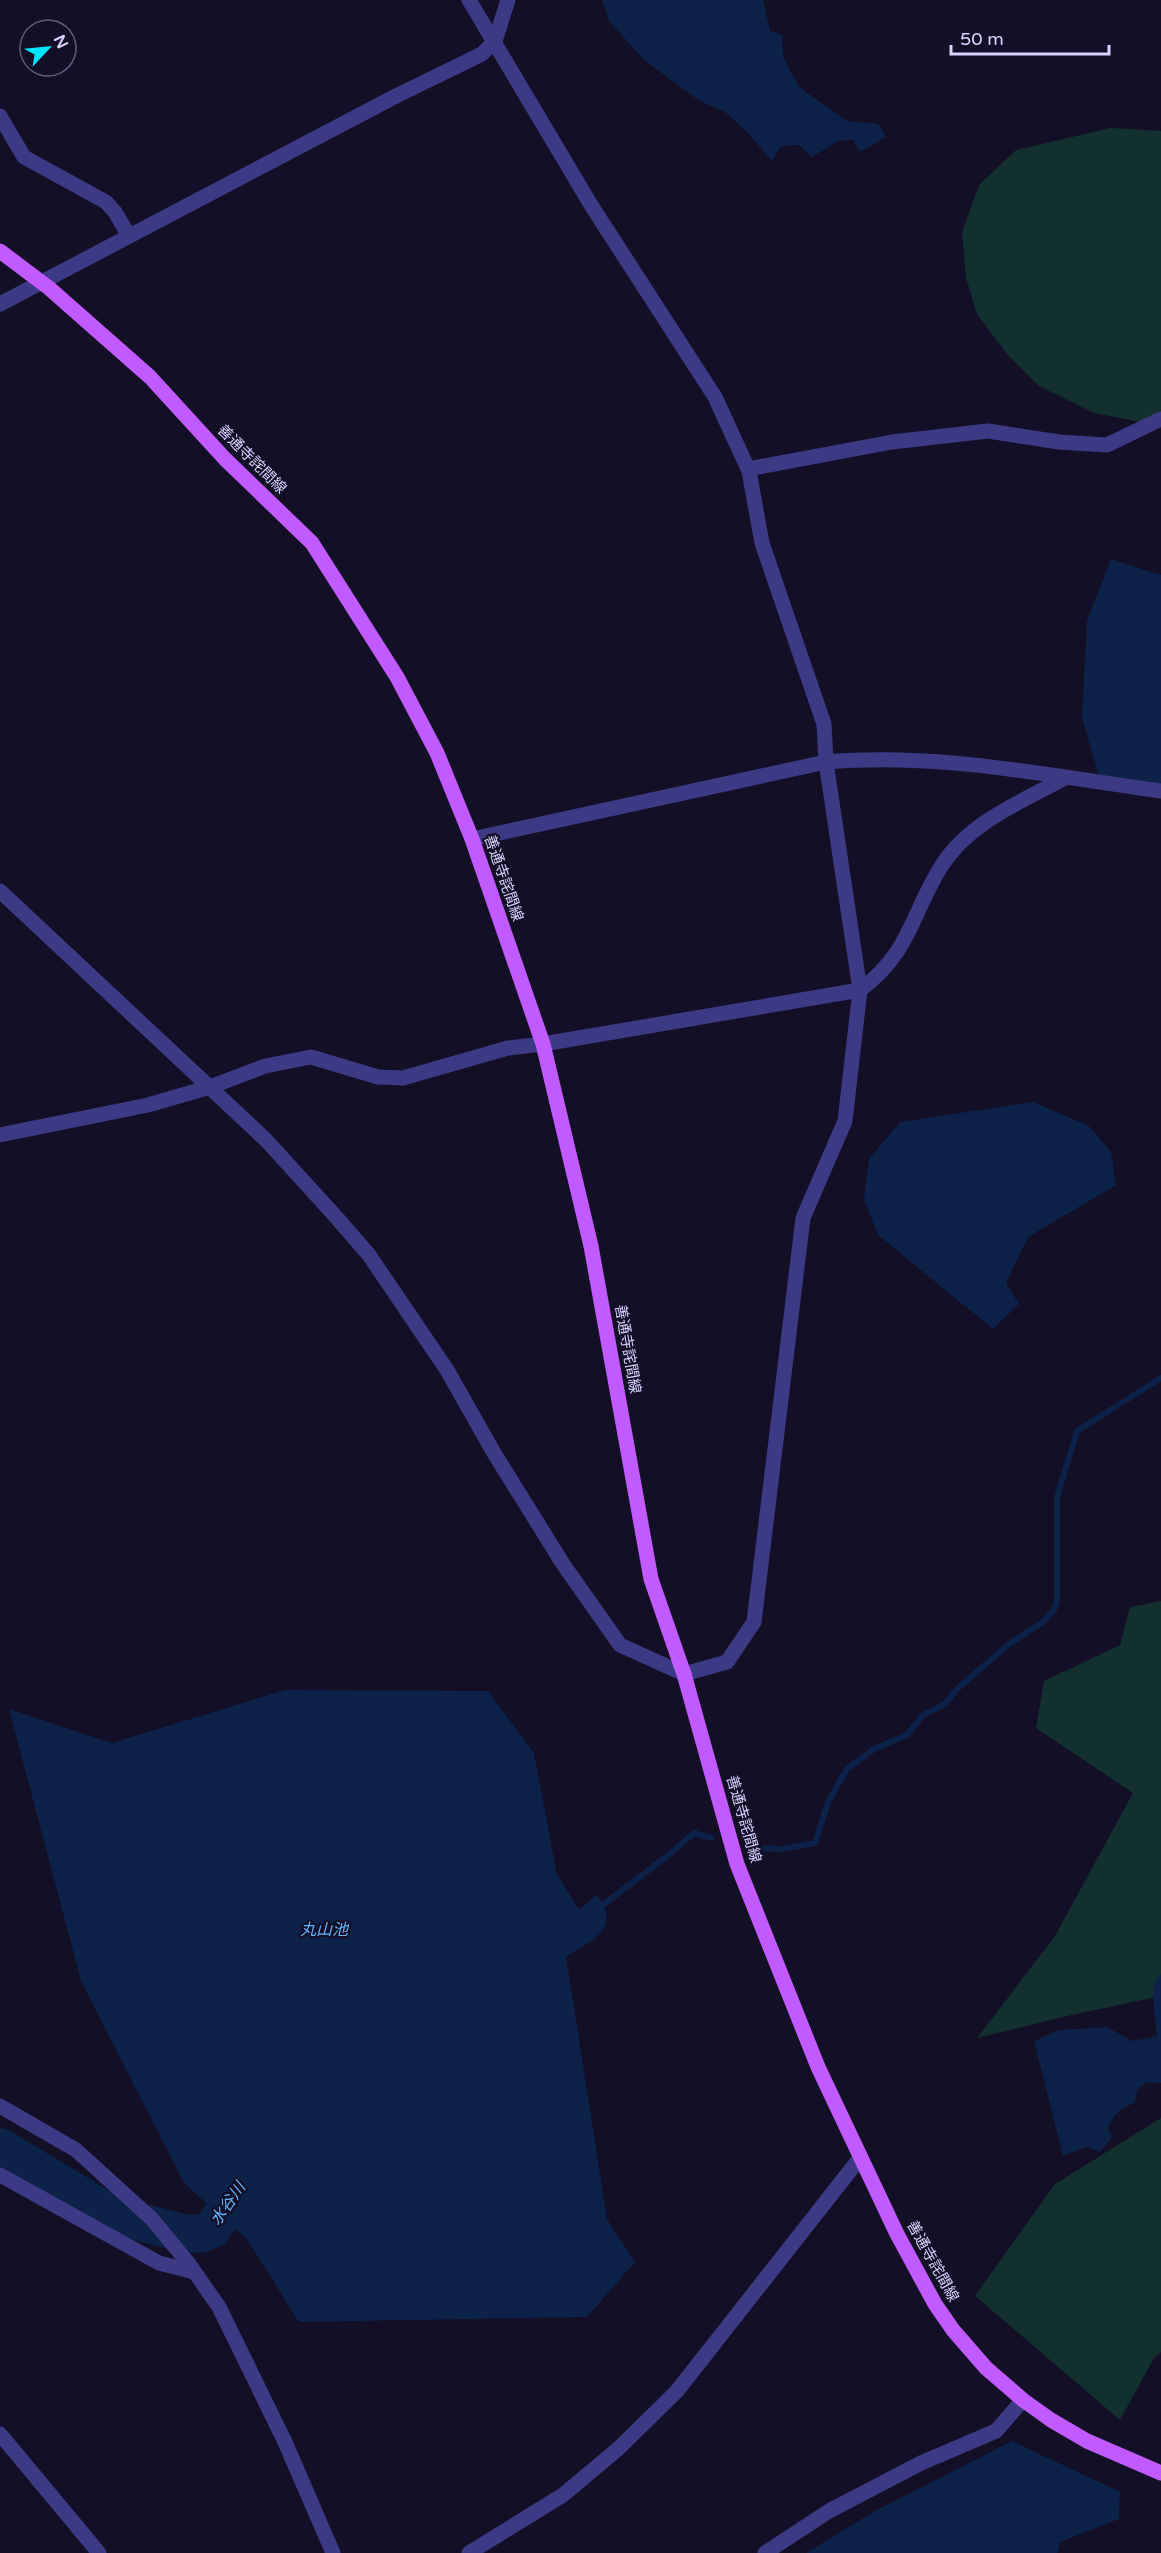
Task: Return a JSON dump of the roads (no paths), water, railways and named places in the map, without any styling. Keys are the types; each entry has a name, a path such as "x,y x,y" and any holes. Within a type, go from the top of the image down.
{"main road":[{"name":"善通寺詫間線","path":"0,251 42,282 150,377 225,459 312,543 397,677 437,753 472,839 543,1044 591,1246 651,1579 684,1674 737,1864 801,2026 860,2158 935,2304 953,2330 986,2368 1023,2400 1087,2441 1161,2473"}],"street":[{"path":"0,891 266,1140 369,1255 447,1370 494,1453 563,1564 620,1645 684,1674 727,1662 754,1622 803,1218 845,1121 860,990 826,762 824,724 762,543 748,469 715,397 591,205 469,0"},
{"path":"0,304 396,96 482,54 495,41 508,0"},
{"path":"0,116 24,157 106,202 116,212 129,236"},
{"path":"748,469 892,442 988,431 1059,442 1107,445 1161,419"},
{"path":"472,839 826,762 912,759 992,765 1161,791"},
{"path":"0,1135 148,1105 210,1087 265,1066 311,1057 378,1077 403,1078 508,1048 860,990 880,975 899,951 942,866 961,842 986,822 1065,778"},
{"path":"0,2106 76,2150 152,2219 194,2272 219,2307 285,2442 333,2553"},
{"path":"469,2553 563,2495 619,2448 676,2391 860,2158"},
{"path":"0,2175 159,2263 194,2272"},
{"path":"765,2553 839,2505 921,2463 996,2431 1023,2400"},
{"path":"0,2434 99,2553"}],"water":[{"path":"602,0 763,0 770,31 782,35 783,57 799,87 847,121 878,124 886,137 860,152 853,140 838,141 812,157 799,145 781,146 772,161 746,131 725,112 698,100 644,60 609,21"},
{"path":"1111,559 1161,575 1161,784 1099,776 1082,718 1087,621"},
{"path":"1033,1102 1089,1126 1111,1152 1116,1185 1028,1237 1006,1283 1019,1304 993,1329 878,1235 864,1199 869,1159 900,1122"},
{"name":"丸山池","path":"285,1690 488,1691 534,1753 557,1875 579,1909 597,1895 607,1916 601,1933 566,1956 607,2219 635,2262 587,2317 299,2322 247,2239 184,2183 81,1981 9,1709 112,1743"},
{"path":"1161,1974 1161,2083 1147,2082 1137,2090 1135,2103 1121,2109 1113,2119 1108,2128 1112,2137 1100,2152 1086,2147 1063,2156 1034,2041 1059,2030 1107,2027 1132,2041 1157,2036 1153,1995 1154,1987"},
{"path":"1012,2441 1120,2492 1119,2519 1060,2542 1057,2553 806,2553 875,2511"}],"waterway":[{"path":"752,1848 781,1849 815,1843 828,1802 847,1769 874,1749 907,1735 923,1715 945,1704 957,1689 1009,1644 1043,1622 1054,1610 1057,1600 1057,1497 1077,1431 1161,1378"},
{"path":"604,1904 694,1833 711,1838"},
{"name":"水谷川","path":"0,2147 113,2215 183,2233 201,2234 212,2229 242,2187 248,2173"}]}
